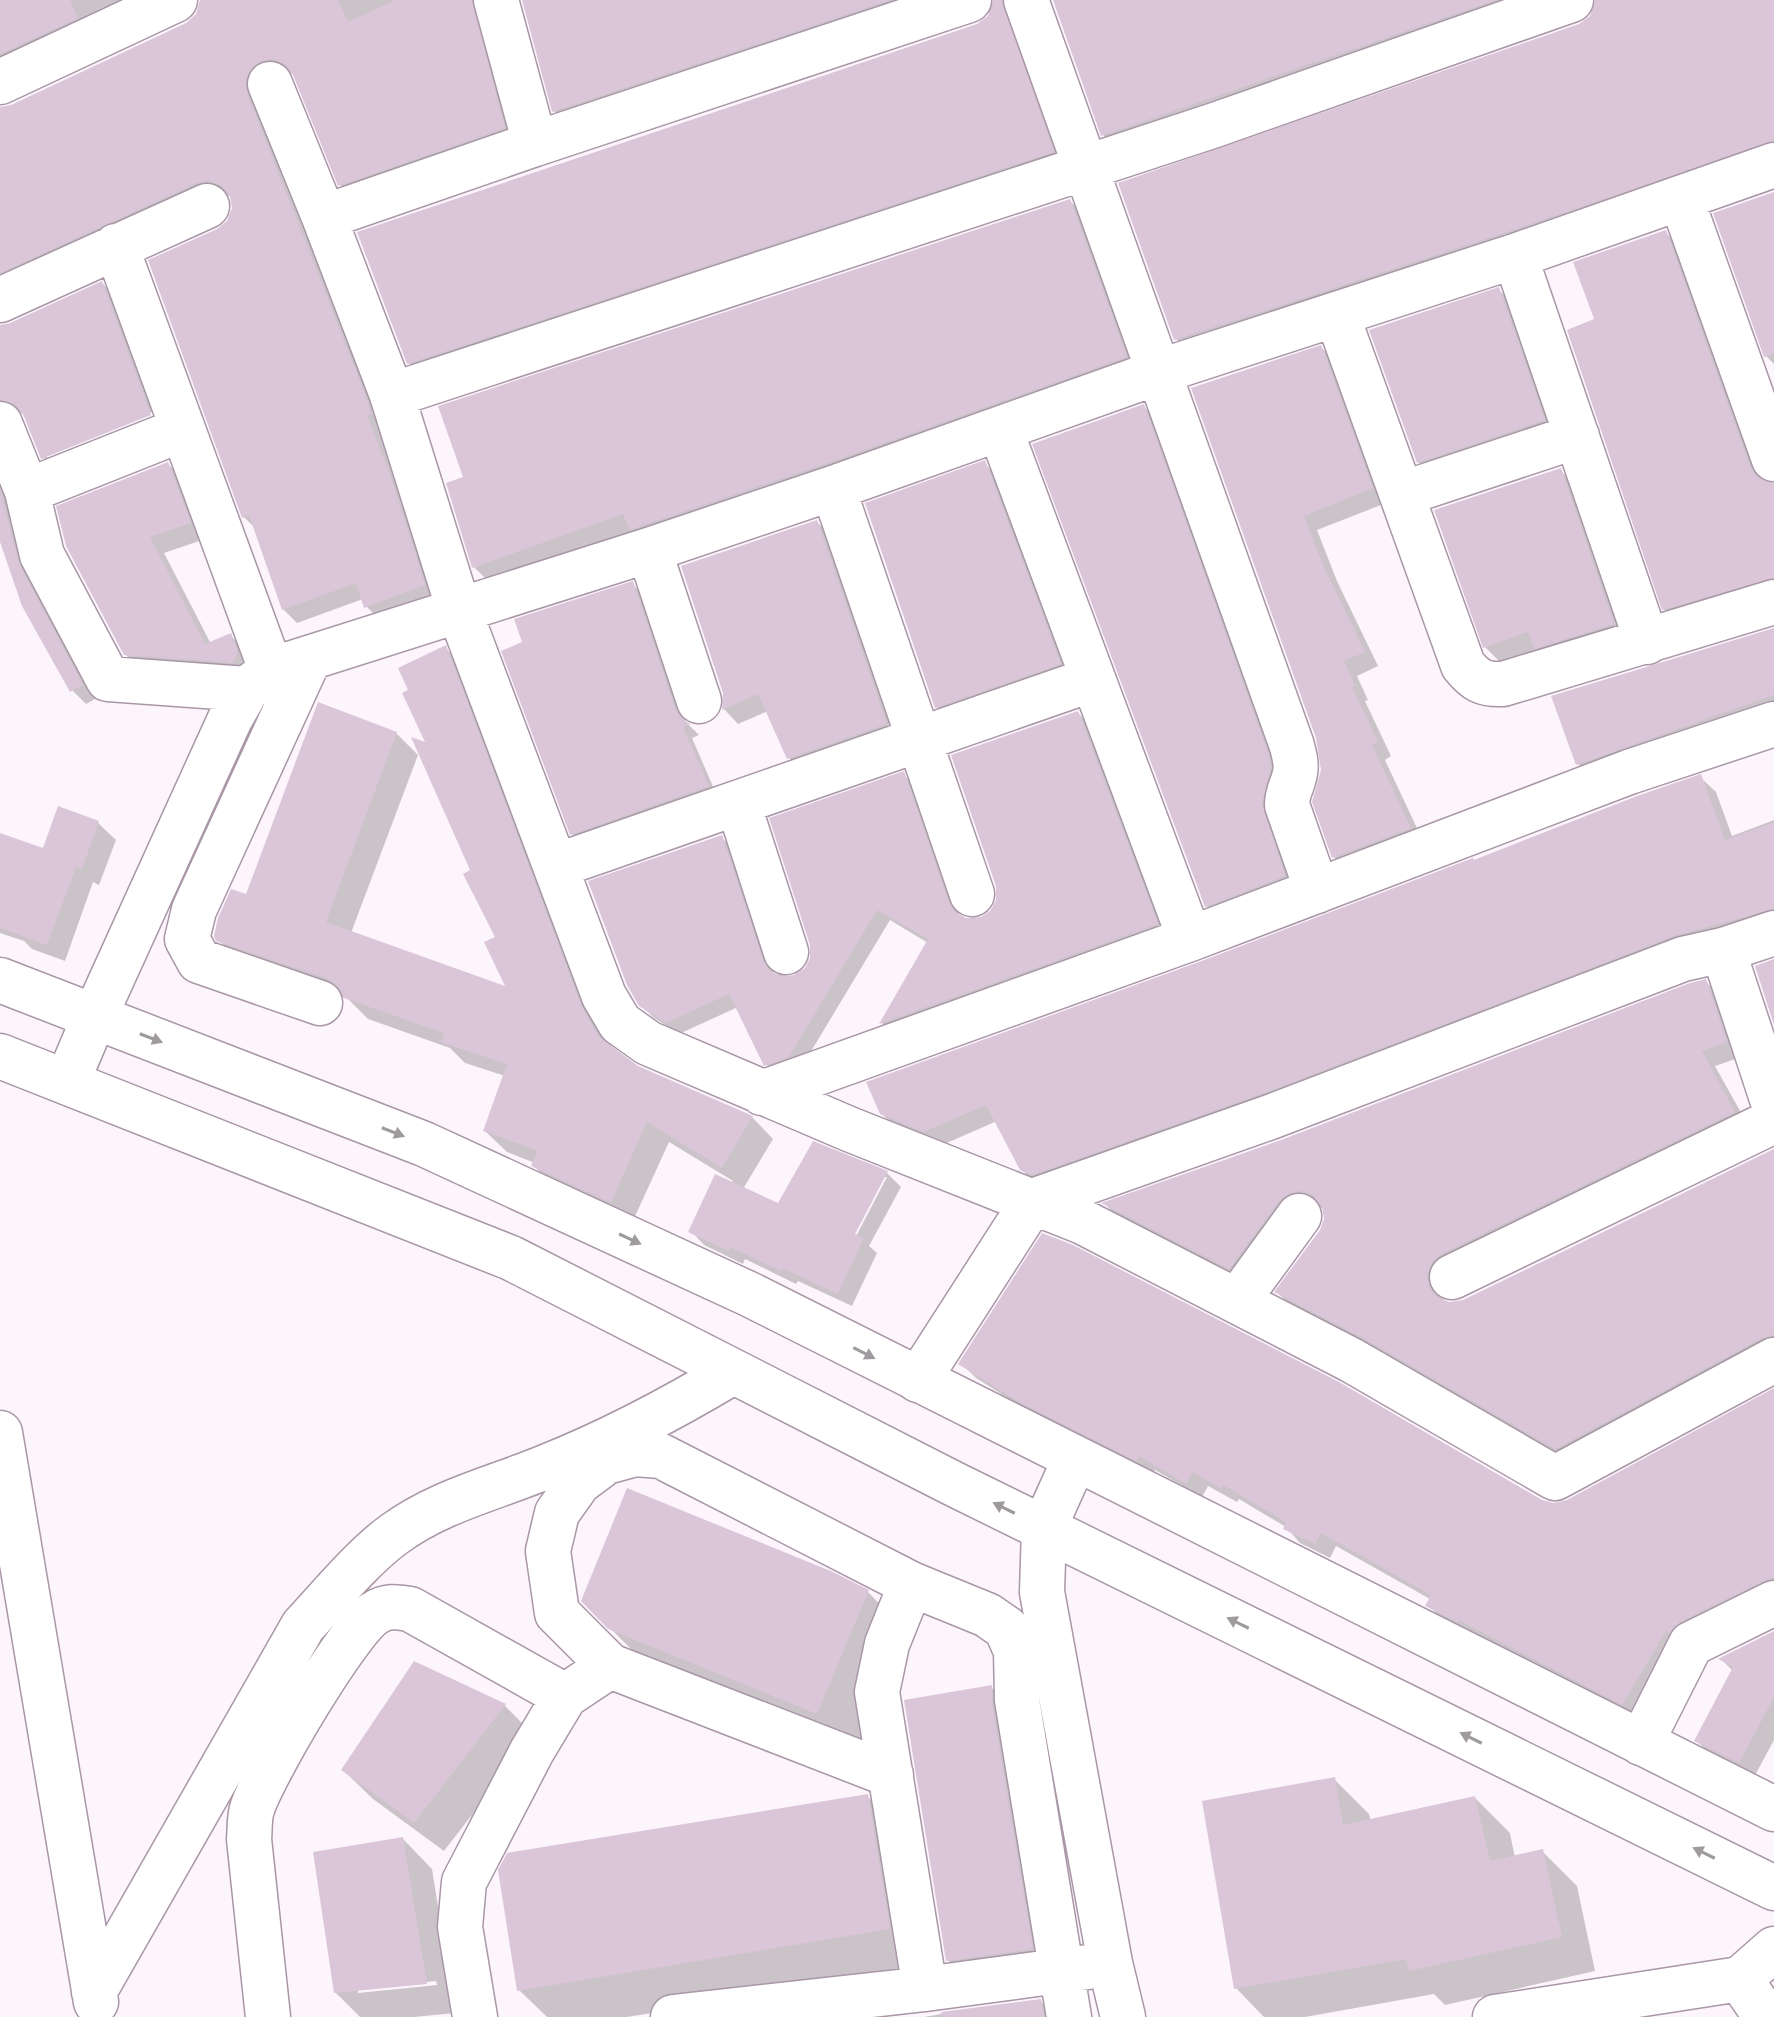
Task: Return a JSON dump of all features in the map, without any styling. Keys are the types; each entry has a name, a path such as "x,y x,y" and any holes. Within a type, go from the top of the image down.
{"street":[{"path":"0,82 175,0"},
{"path":"496,0 535,144"},
{"path":"324,217 969,0"},
{"path":"1026,0 1292,746 1296,765 1287,794 1287,805 1317,891"},
{"path":"392,395 1085,168 1571,0"},
{"path":"270,84 392,395 459,610 604,996 620,1023 648,1043 762,1093 1083,1222 1351,1360 1555,1478 1774,1360"},
{"path":"0,424 27,491 42,555 108,679 276,673 833,488 1158,372 1515,256 1774,165"},
{"path":"1681,198 1774,459"},
{"path":"0,300 207,206"},
{"path":"116,246 276,673 194,910 187,939 199,961 320,1003"},
{"path":"1515,256 1647,642"},
{"path":"1337,315 1463,665 1472,677 1485,685 1503,684 1774,602"},
{"path":"27,491 183,429"},
{"path":"1000,429 1190,939"},
{"path":"1402,494 1577,436"},
{"path":"833,488 972,894"},
{"path":"649,550 699,701"},
{"path":"67,1082 224,733 276,673"},
{"path":"556,866 1093,679"},
{"path":"762,1093 1190,939 1629,772 1774,724"},
{"path":"738,803 786,952"},
{"path":"918,1380 1033,1201 1273,1116 1683,959 1774,933"},
{"path":"1723,950 1774,1105"},
{"path":"0,980 424,1144 751,1295 1774,1809"},
{"path":"0,1056 511,1258 1044,1528 1774,1888"},
{"path":"1452,1277 1774,1121"},
{"path":"1237,1301 1299,1216"},
{"path":"96,2004 303,1626 351,1575 392,1535 453,1500 544,1468 676,1406 733,1372"},
{"path":"0,1433 96,2004"},
{"path":"891,1775 610,1666 557,1613 548,1551 557,1513 579,1482 606,1462 635,1454 661,1456 911,1584 987,1615 1006,1628 1016,1651 1017,1700 1069,2017"},
{"path":"1075,1459 1044,1528 1042,1592 1110,1963 1123,2017"},
{"path":"911,1584 887,1644 877,1692 925,1989"},
{"path":"1641,1743 1691,1644 1774,1603"},
{"path":"268,2017 249,1839 251,1811 268,1774 332,1666 374,1613 393,1606 410,1609 565,1696"},
{"path":"475,2017 460,1927 464,1882 532,1751 565,1696 610,1666"},
{"path":"1495,2017 1559,2012 1740,1979 1774,1949"},
{"path":"673,2017 925,1989 1110,1963"},
{"path":"1740,1979 1766,2017"}],"building":[{"path":"0,0 70,0 78,18 0,54"},
{"path":"200,0 338,0 348,22 395,0 472,0 505,128 338,186 293,75 286,65 274,59 261,61 251,68 245,80 247,93 365,394 371,414 367,415 392,480 425,585 364,608 356,583 282,610 249,515 242,518 148,260 217,229 227,221 232,208 230,196 222,186 210,181 197,183 0,273 0,107 11,105 186,23 196,14"},
{"path":"522,0 890,0 552,112"},
{"path":"993,0 1002,0 1054,152 407,364 357,232 977,24 988,16"},
{"path":"1053,0 1496,0 1101,136"},
{"path":"1595,0 1774,0 1774,141 1174,340 1118,183 1579,24 1590,16"},
{"path":"1774,192 1774,354 1764,357 1713,213"},
{"path":"1070,199 1127,357 630,530 623,514 472,568 446,483 463,477 438,406"},
{"path":"1666,230 1750,467 1758,478 1774,483 1774,578 1662,610 1567,330 1594,319 1573,262"},
{"path":"102,281 151,415 41,459 23,414 15,404 0,400 0,325"},
{"path":"1499,287 1545,420 1417,463 1369,330"},
{"path":"1321,345 1373,488 1304,516 1323,565 1365,652 1344,661 1355,685 1352,687 1378,742 1372,745 1411,828 1332,858 1312,802 1321,770 1316,738 1191,388"},
{"path":"1144,404 1268,753 1271,767 1262,804 1285,876 1205,907 1032,444"},
{"path":"985,460 1061,664 935,708 865,503"},
{"path":"168,462 191,523 150,537 205,644 231,633 238,653 233,663 124,655 66,546 56,506"},
{"path":"1561,468 1614,624 1534,649 1528,632 1483,648 1434,510"},
{"path":"0,491 20,566 83,685 70,692 22,606 0,542"},
{"path":"817,520 887,724 787,759 758,694 722,710 723,693 681,566"},
{"path":"633,581 675,709 690,724 683,727 709,786 570,835 501,651 522,642 514,619"},
{"path":"1774,628 1774,695 1576,765 1551,696"},
{"path":"446,645 581,1005 598,1036 638,1066 753,1116 722,1168 647,1122 611,1203 531,1166 538,1151 483,1131 507,1064 441,1042 444,1033 344,998 338,986 328,979 216,941 214,936 218,918 231,889 246,894 318,702 397,732 326,922 505,986 484,942 495,937 463,874 470,870 411,737 425,742 402,693 408,690 398,668"},
{"path":"1078,711 1158,924 879,1024 928,939 877,910 789,1057 764,1066 729,994 666,1023 639,1006 627,985 588,881 722,835 763,960 770,971 780,976 794,975 805,968 810,958 810,945 769,818 904,771 949,903 955,912 966,918 981,917 990,911 996,900 996,886 951,755"},
{"path":"1701,774 1725,840 1774,822 1774,909 1674,936 1264,1093 1032,1175 1020,1170 986,1105 924,1132 880,1114 866,1082 1199,962"},
{"path":"58,806 99,821 82,869 76,867 47,945 0,928 0,833 43,848"},
{"path":"1774,959 1774,1025 1755,966"},
{"path":"1706,979 1727,1042 1702,1051 1735,1112 1441,1254 1432,1262 1427,1274 1429,1287 1437,1297 1449,1302 1463,1300 1774,1149 1774,1335 1762,1338 1555,1449 1363,1338 1274,1292 1320,1230 1324,1219 1322,1207 1313,1195 1302,1191 1290,1193 1279,1201 1229,1269 1101,1203 1281,1140"},
{"path":"813,1141 888,1171 855,1234 864,1238 838,1294 731,1247 728,1251 688,1232 715,1174 778,1203"},
{"path":"1042,1233 1073,1245 1339,1382 1542,1500 1554,1503 1567,1500 1774,1388 1774,1578 1680,1622 1669,1633 1666,1631 1622,1705 1459,1620 1425,1606 1431,1595 1321,1533 1315,1544 1283,1529 1286,1522 1223,1485 1221,1489 1193,1472 1186,1484 1139,1456 1136,1461 1019,1402 958,1364"},
{"path":"627,1488 833,1572 869,1590 817,1714 608,1629 581,1601"},
{"path":"1774,1631 1774,1697 1739,1763 1694,1741 1733,1667 1718,1659"},
{"path":"414,1661 506,1704 414,1823 341,1770"},
{"path":"992,1685 992,1704 1033,1949 946,1961 904,1700"},
{"path":"1335,1777 1343,1825 1475,1796 1490,1861 1543,1849 1562,1937 1409,1971 1406,1959 1234,1989 1202,1801"},
{"path":"868,1794 890,1929 517,1991 498,1870 507,1853"},
{"path":"403,1837 427,1984 334,1993 313,1852"},
{"path":"1041,1999 1044,2017 942,2017 941,2012"}]}
